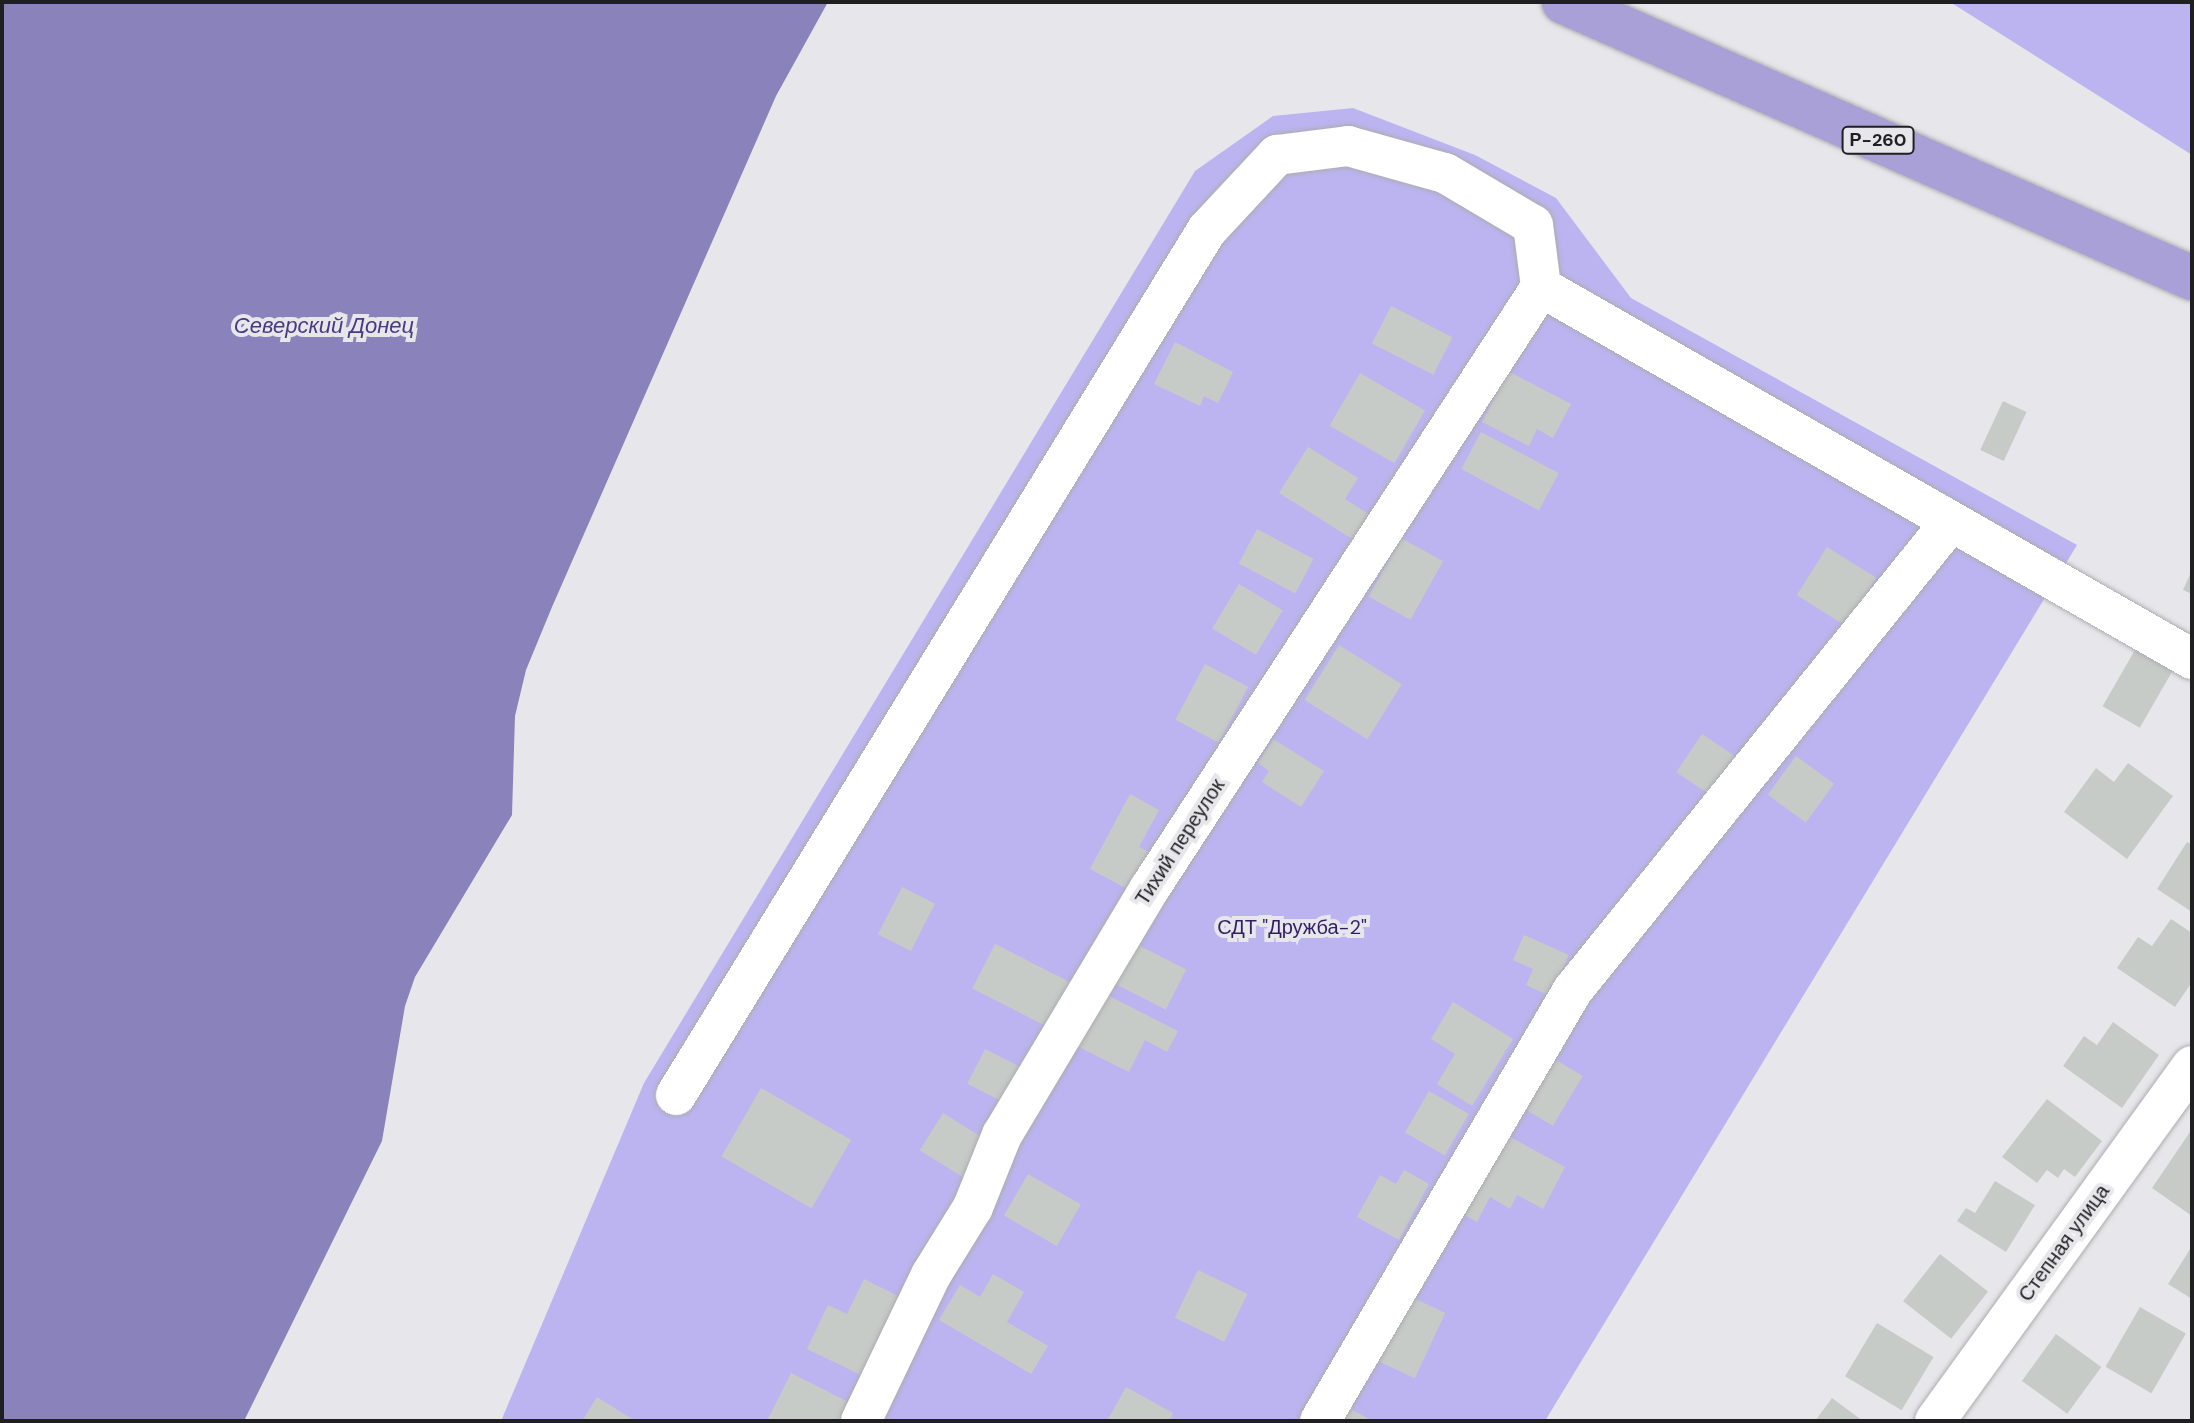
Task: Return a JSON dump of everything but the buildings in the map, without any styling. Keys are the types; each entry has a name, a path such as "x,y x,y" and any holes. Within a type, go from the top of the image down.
{"highway":[{"name":"Р-260","path":"1564,2 2192,278"}],"street":[{"path":"676,1095 1207,230 1277,155 1348,146 1445,173 1533,225 1541,287 1949,524 2192,659"},
{"name":"Тихий переулок","path":"861,1421 931,1275 973,1207 1002,1135 1141,902 1541,287"},
{"path":"1320,1421 1573,990 1949,524"},
{"name":"Степная улица","path":"1935,1421 2192,1066"}],"green space":[{"path":"1950,2 2192,2 2192,155"},
{"name":"СДТ \"Дружба-2\"","path":"1353,108 1475,155 1556,198 1631,298 2077,545 1545,1421 501,1421 644,1083 1195,171 1273,116"}],"water":[{"name":"Северский Донец","path":"2,2 828,2 776,96 526,670 515,716 512,815 415,977 405,1006 382,1141 244,1421 2,1421"}]}
